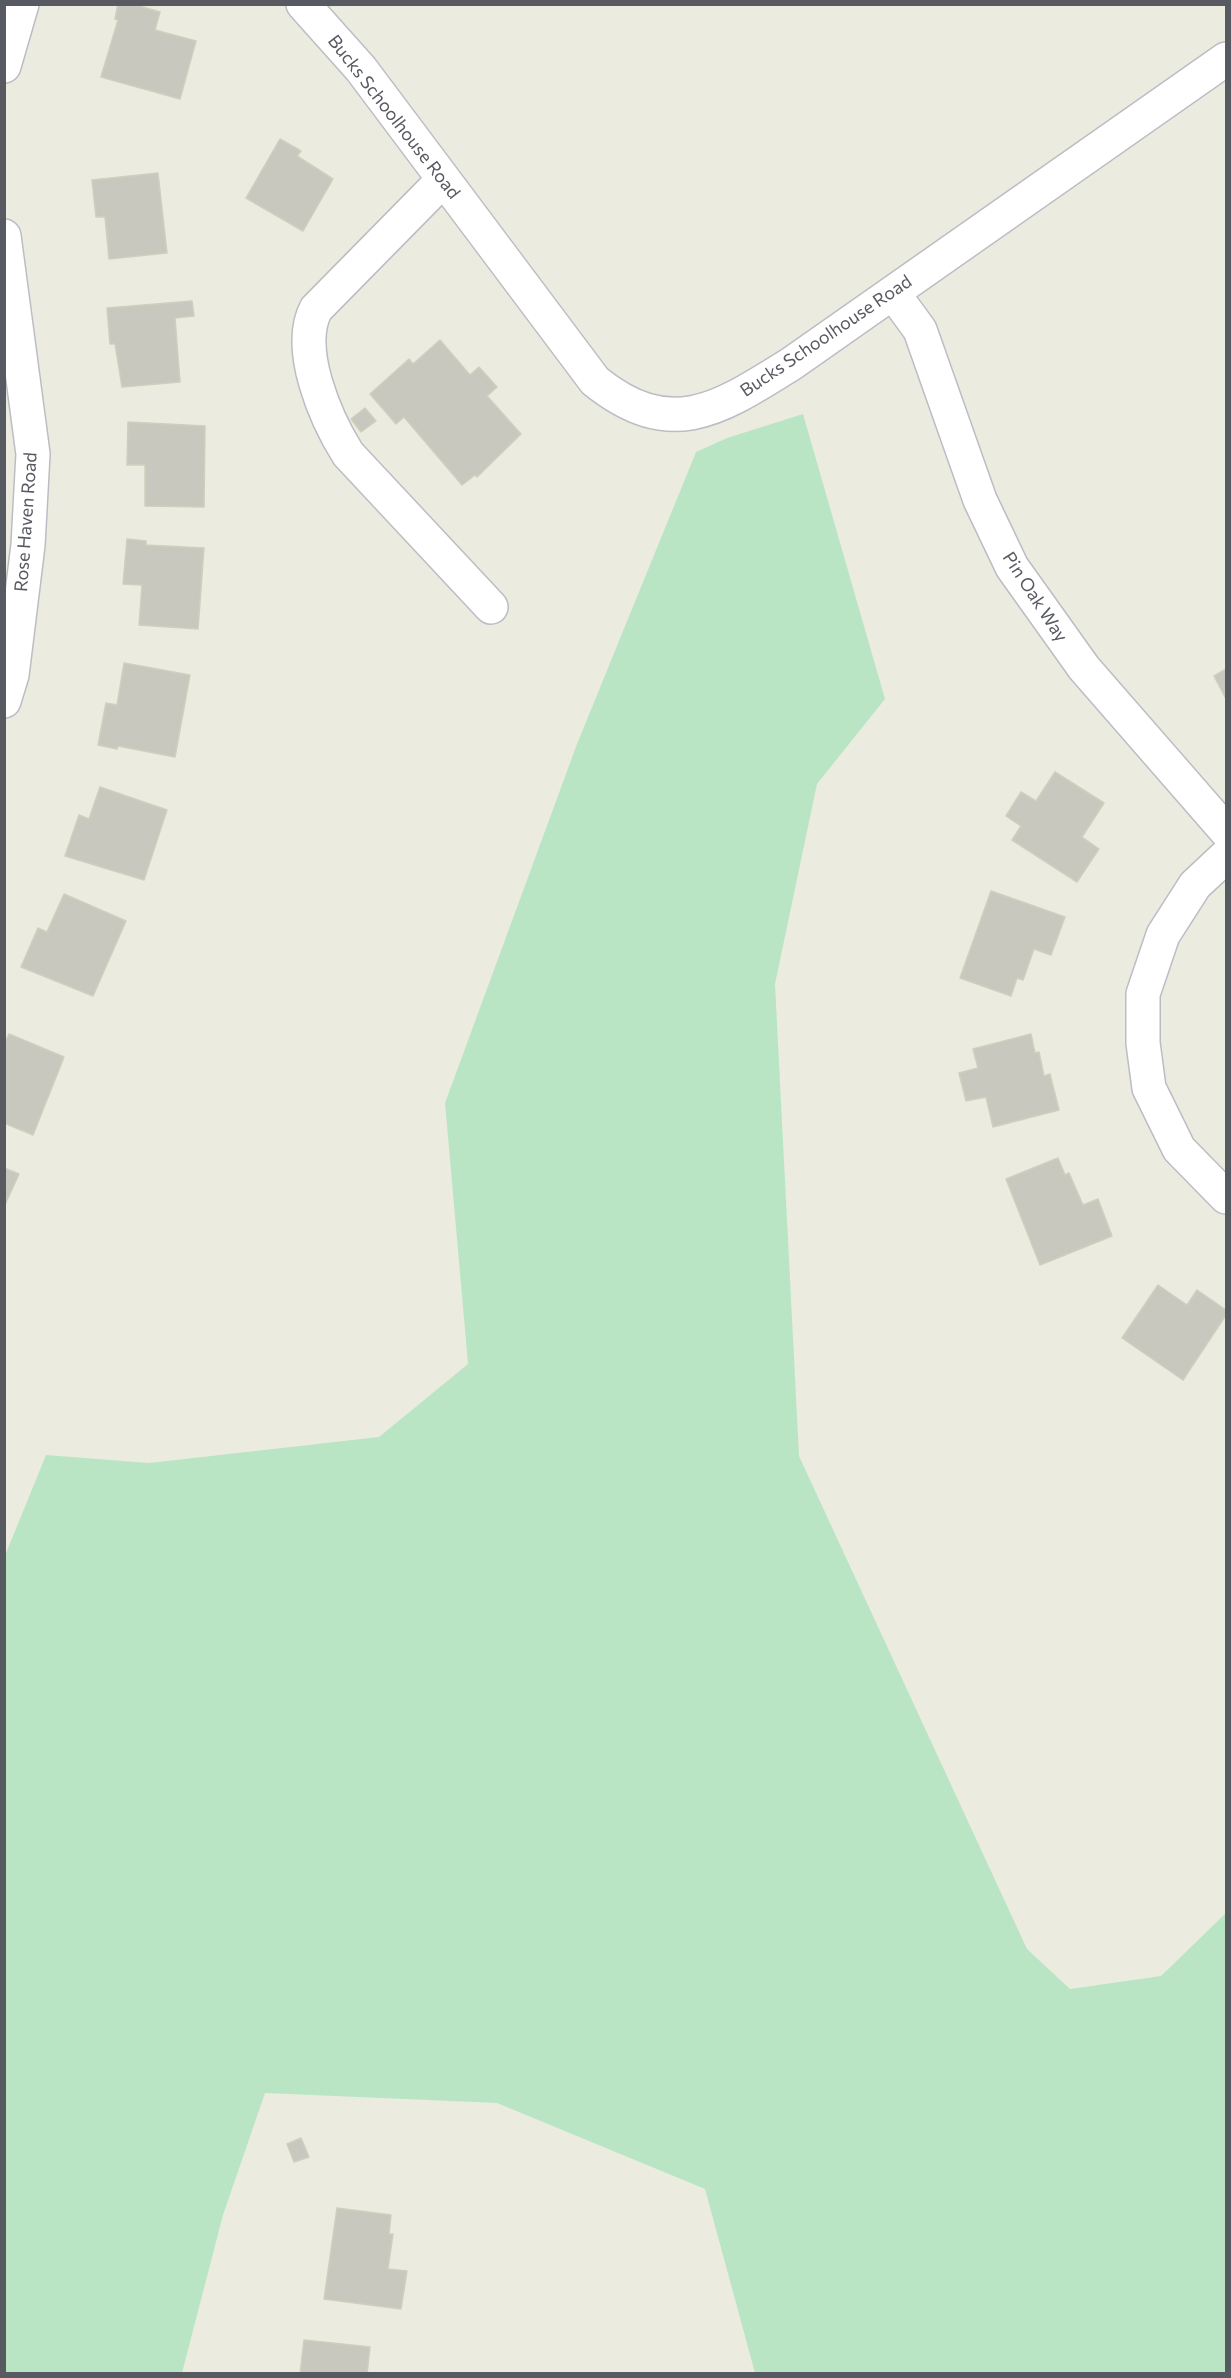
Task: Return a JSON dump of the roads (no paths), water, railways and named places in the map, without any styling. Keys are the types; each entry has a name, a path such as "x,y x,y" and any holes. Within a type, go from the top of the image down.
{"street":[{"path":"4,66 22,4"},
{"name":"Bucks Schoolhouse Road","path":"303,4 361,69 595,381 630,405 650,413 673,416 695,412 752,388 802,356 1227,58"},
{"path":"443,180 316,309 309,323 309,350 324,408 332,428 348,454 490,607"},
{"name":"Rose Haven Road","path":"4,236 33,454 28,545 12,675 4,701"},
{"name":"Pin Oak Way","path":"892,293 920,330 980,500 1012,567 1084,668 1227,831"},
{"path":"1227,856 1195,885 1163,934 1143,994 1143,1043 1149,1088 1179,1149 1227,1197"}]}
